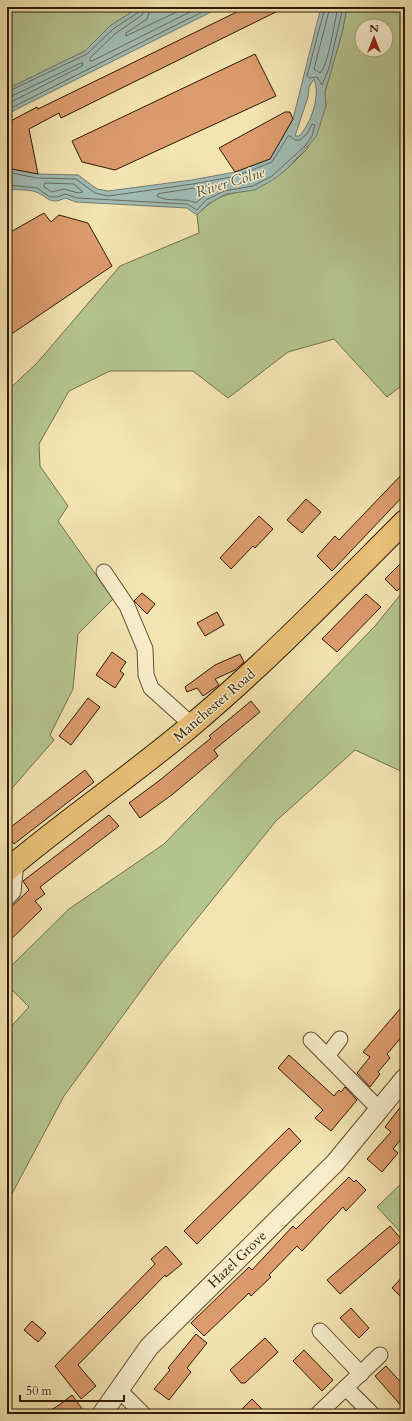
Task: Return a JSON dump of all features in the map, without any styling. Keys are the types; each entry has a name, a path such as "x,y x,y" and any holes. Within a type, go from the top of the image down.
{"main road":[{"name":"Manchester Road","path":"12,866 192,725 241,684 405,521"}],"street":[{"path":"104,572 127,606 145,649 146,675 151,688 192,725"},
{"path":"7,898 13,892 12,866"},
{"path":"327,1056 340,1039"},
{"path":"311,1040 379,1109"},
{"name":"Hazel Grove","path":"102,1414 149,1347 335,1163 405,1078"},
{"path":"320,1331 361,1374"},
{"path":"318,1414 380,1355"},
{"path":"346,1388 372,1414"},
{"path":"119,1390 143,1414"}],"green space":[{"path":"7,7 139,7 110,26 85,51 7,89"},
{"path":"347,7 405,7 405,383 387,397 334,339 288,352 228,398 193,371 110,371 69,391 39,444 40,466 68,506 58,521 113,599 78,634 73,689 50,735 54,740 7,794 7,391 37,363 120,266 199,233 197,215 210,204 219,198 235,193 286,170 307,149 326,106 325,92 342,33"},
{"path":"405,589 405,622 400,629 405,634 405,773 355,750 276,821 162,962 64,1096 7,1203 7,1031 29,1007 7,985 7,970 69,909 164,844 375,626"},
{"path":"405,1180 405,1237 377,1207"}],"water":[{"path":"139,7 221,7 7,114 7,89 85,51 110,26"},
{"name":"River Colne","path":"321,7 347,7 342,33 325,92 326,106 316,137 286,170 255,190 226,194 208,204 197,215 187,208 76,202 65,198 52,201 33,191 7,189 7,168 38,174 78,175 97,189 108,191 192,180 235,172 270,159 293,119","holes":["314,79 316,86 314,109 311,117 299,136 295,136 308,97 309,87"]}],"building":[{"path":"247,7 286,7 61,118 59,113 29,129 38,174 7,168 7,123 37,107 38,109"},
{"path":"255,54 276,96 115,170 82,162 72,141"},
{"path":"285,112 290,112 293,119 270,159 235,172 219,148"},
{"path":"44,213 51,222 59,215 88,223 112,266 7,337 7,234"},
{"path":"405,471 405,494 332,571 317,556 335,536 339,540"},
{"path":"306,499 321,512 302,533 287,520"},
{"path":"259,516 273,529 255,548 253,546 231,569 220,558"},
{"path":"405,559 405,583 397,591 385,579"},
{"path":"142,593 155,604 147,614 134,601"},
{"path":"366,594 381,607 337,652 322,639"},
{"path":"217,612 224,625 205,636 197,623"},
{"path":"112,652 126,662 120,671 124,674 115,688 96,675"},
{"path":"240,654 244,662 235,670 215,679 219,685 203,696 197,688 187,692 185,687 215,665"},
{"path":"88,698 100,707 71,745 59,736"},
{"path":"251,701 260,712 214,750 218,756 173,794 140,818 129,803 160,780 211,738 209,736"},
{"path":"85,770 94,782 14,844 7,835 7,830"},
{"path":"109,815 119,826 40,887 45,894 35,901 42,909 7,943 7,911 29,890 23,881"},
{"path":"405,1003 405,1033 387,1054 390,1058 378,1072 380,1074 370,1087 357,1073 370,1057 363,1052"},
{"path":"289,1055 334,1096 339,1090 341,1092 345,1087 357,1100 331,1131 315,1118 323,1110 278,1068"},
{"path":"405,1101 405,1134 393,1149 398,1153 382,1172 367,1159 391,1132 385,1127"},
{"path":"289,1128 301,1141 197,1244 184,1231"},
{"path":"349,1177 354,1182 356,1180 366,1190 346,1211 343,1207 302,1251 297,1246 269,1275 271,1277 251,1296 249,1293 204,1336 191,1323 249,1267 252,1270 293,1226 296,1229"},
{"path":"390,1226 402,1240 340,1294 327,1280"},
{"path":"166,1246 182,1264 166,1277 165,1275 78,1365 96,1386 81,1399 55,1366 155,1264 151,1259"},
{"path":"405,1274 405,1301 392,1288"},
{"path":"351,1308 369,1328 359,1338 340,1318"},
{"path":"32,1321 46,1333 38,1342 24,1330"},
{"path":"196,1334 207,1343 187,1368 191,1372 169,1400 154,1389 170,1370 168,1368"},
{"path":"265,1338 278,1352 245,1383 241,1383 230,1370"},
{"path":"304,1350 333,1380 322,1391 293,1361"},
{"path":"386,1366 405,1387 405,1410 375,1376"},
{"path":"72,1395 86,1414 45,1414 62,1403"},
{"path":"252,1399 267,1414 237,1414"}]}
